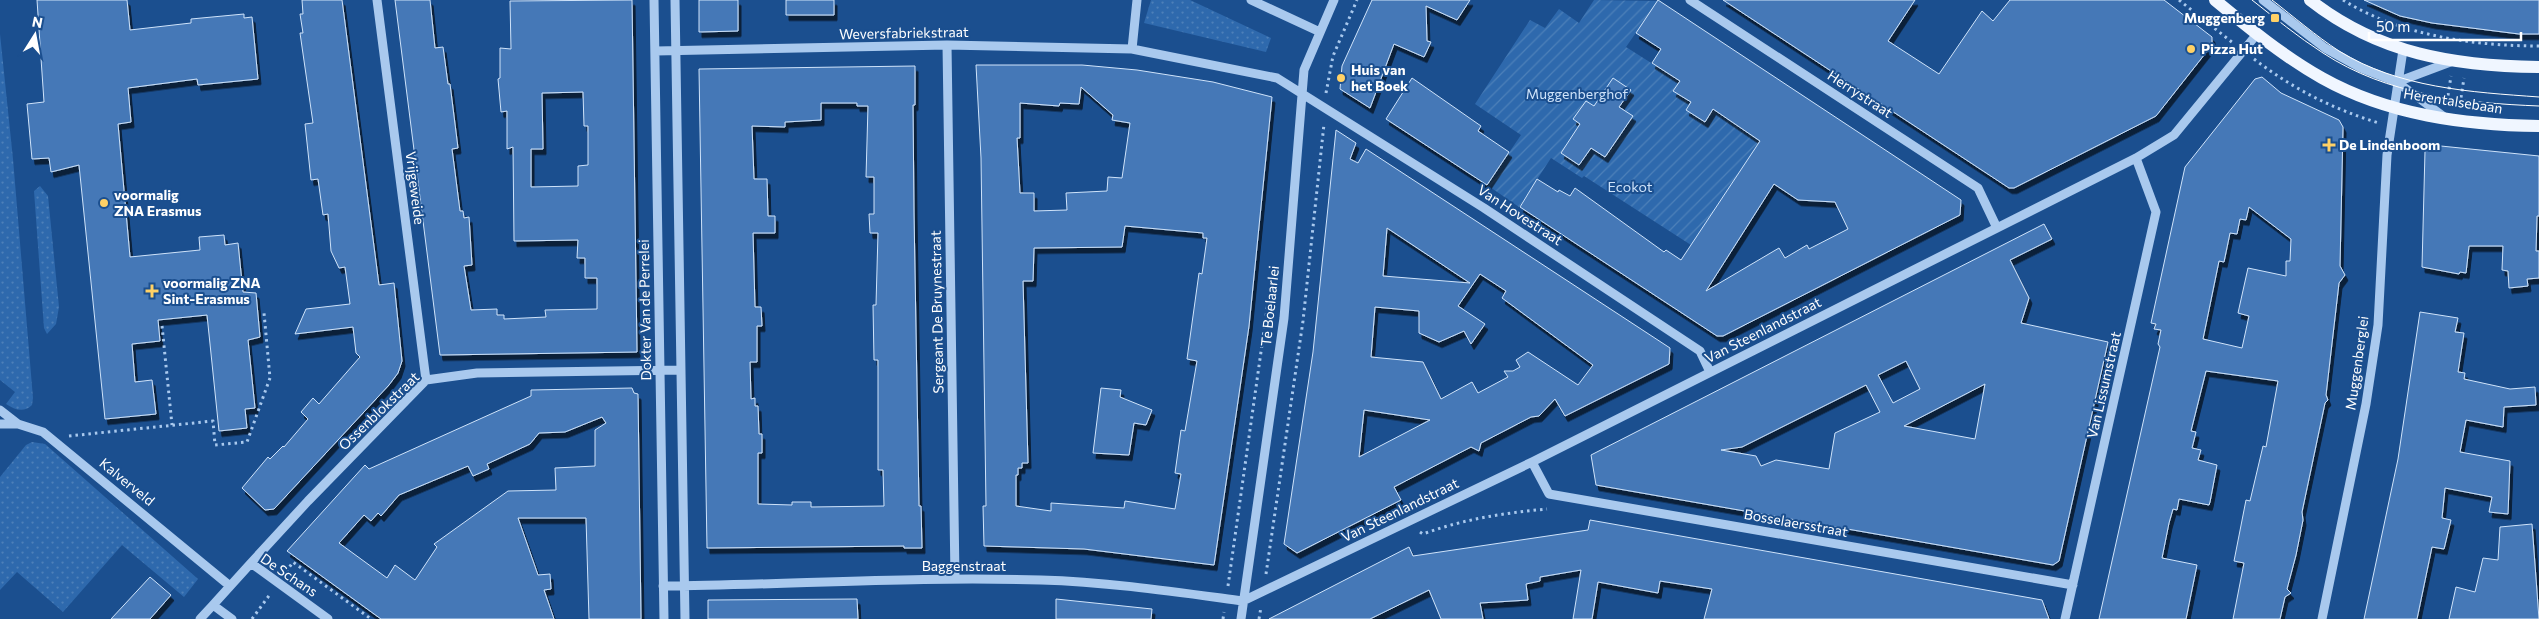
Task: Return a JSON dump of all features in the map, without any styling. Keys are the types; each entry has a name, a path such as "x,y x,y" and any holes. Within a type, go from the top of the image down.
{"main road":[{"name":"Herentalsebaan","path":"2215,0 2257,34 2323,79 2357,95 2392,107 2452,119 2539,126"},
{"path":"2310,0 2339,21 2403,50 2453,61 2539,67"}],"street":[{"name":"Vrijgeweide","path":"377,0 426,380"},
{"name":"Dokter Van de Perrelei","path":"654,0 664,619"},
{"path":"675,0 685,619"},
{"path":"1132,50 1137,0"},
{"path":"1252,0 1320,32"},
{"name":"Te Boelaarlei","path":"1241,619 1284,318 1304,70 1334,0"},
{"name":"Herrystraat","path":"1690,0 1978,188 1997,228"},
{"path":"2263,0 2333,52 2361,68 2397,82 2452,119"},
{"name":"Van Steenlandstraat","path":"1243,601 1532,462 2136,158 2174,135 2257,34"},
{"name":"Weversfabriekstraat","path":"656,51 947,45 1132,50 1277,78 1303,93"},
{"name":"Sergeant De Bruynestraat","path":"947,45 954,578"},
{"name":"Herentalsebaan","path":"2392,107 2403,50"},
{"path":"2397,82 2453,61"},
{"name":"Van Hovestraat","path":"1303,93 1484,208 1700,351 1710,372"},
{"name":"Muggenberglei","path":"2322,619 2366,404 2378,325 2386,155 2392,107"},
{"name":"Van Lissumstraat","path":"2065,619 2156,212 2136,158"},
{"name":"Ossenblokstraat","path":"251,563 308,500 426,380 477,373 680,370"},
{"name":"Kalverveld","path":"0,410 18,424 43,432 230,586"},
{"path":"0,424 18,424"},
{"name":"Bosselaersstraat","path":"1532,462 1549,494 2073,585"},
{"name":"De Schans","path":"213,605 251,563 328,619"},
{"name":"Baggenstraat","path":"663,586 954,578 1098,583 1243,601"},
{"path":"200,619 213,605 232,619"}],"path":[{"path":"1259,619 1303,321 1325,107 1333,56 1358,0"},
{"path":"2343,0 2380,19 2411,31 2456,39 2539,46"},
{"path":"2452,119 2453,61 2456,39"},
{"path":"2452,119 2467,62 2470,40"},
{"path":"1223,619 1270,290"},
{"path":"60,446 69,435 213,421 215,445 247,442 270,378 264,313"},
{"path":"162,326 172,425"},
{"path":"1407,522 1423,534 1471,519 1556,508 1566,497"},
{"path":"293,562 371,619"}],"green space":[{"path":"1151,0 1190,0 1271,38 1266,52 1144,23"},
{"name":"Muggenberghof","path":"1594,0 1658,1 1626,47 1716,104 1713,110 1760,141 1691,245 1584,176 1582,178 1551,158 1519,207 1487,185 1521,135 1475,104 1530,20 1545,28 1559,9 1579,23"},
{"path":"0,34 13,159 33,398 32,405 23,410 6,404 15,392 0,380"},
{"path":"40,186 48,196 59,307 56,324 47,334 44,328 34,191"},
{"path":"32,442 45,444 198,579 184,597 122,545 63,612 17,572 0,590 0,477 26,445"}],"building":[{"name":"voormalig ZNA Erasmus","path":"37,0 127,0 130,30 191,23 191,19 244,14 244,18 252,17 258,79 198,85 197,79 128,88 131,122 118,124 130,257 200,250 199,237 224,235 225,245 238,243 243,292 256,293 260,337 248,340 255,408 245,409 247,428 219,431 207,315 158,320 160,341 132,344 135,382 152,380 156,414 105,419 79,165 51,172 49,158 32,159 27,104 44,102"},
{"path":"302,0 342,0 379,285 394,283 402,361 398,373 389,385 274,509 265,510 242,488 268,457 270,459 284,447 308,419 301,412 313,398 319,404 360,357 356,353 353,327 295,334 306,309 350,304 345,267 339,268 331,251 328,214 323,215 318,179 311,180 305,124 313,123 300,33 303,33 300,14 303,14"},
{"path":"395,0 430,0 435,48 443,47 448,84 450,84 458,148 452,149 460,211 463,211 464,218 469,217 472,265 464,266 471,310 497,309 497,315 504,315 504,319 546,317 545,310 597,309 597,278 585,278 585,258 577,258 578,240 514,241 513,147 507,149 507,111 501,112 498,79 500,78 500,48 511,49 510,1 632,0 637,352 440,355","holes":["583,92 584,126 588,126 588,165 578,166 578,186 531,187 531,149 543,149 542,93"]},
{"path":"699,0 738,0 738,31 699,32"},
{"path":"786,0 834,0 834,15 786,15"},
{"path":"1372,0 1470,0 1457,20 1426,6 1427,41 1431,42 1424,57 1394,44 1370,108 1340,89 1342,66"},
{"path":"1658,0 1961,200 1960,215 1723,336 1717,336 1520,207 1537,179 1558,192 1559,190 1570,196 1575,188 1664,252 1666,250 1681,260 1760,141 1713,109 1705,122 1686,110 1691,102 1673,91 1680,81 1652,63 1661,49 1636,33","holes":["1774,184 1798,200 1835,202 1848,229 1809,249 1807,245 1785,258 1779,248 1706,291"]},
{"path":"1723,0 1915,0 1888,41 1939,74 1982,11 1993,21 2010,0 2164,0 2212,37 2212,45 2156,116 2014,188 2009,188"},
{"path":"2364,0 2539,0 2539,34 2519,34 2432,23 2400,16"},
{"path":"976,65 1082,65 1137,70 1213,82 1272,97 1249,326 1214,565 1084,549 984,546 983,506 986,506 981,158","holes":["1081,87 1113,115 1112,120 1130,123 1122,178 1108,177 1107,191 1066,193 1067,210 1034,211 1034,193 1020,193 1017,138 1020,138 1020,103 1059,106 1060,103 1079,104","1125,226 1203,233 1203,238 1207,238 1202,274 1199,273 1187,359 1197,361 1185,431 1181,430 1175,473 1181,474 1175,509 1125,501 1124,508 1051,503 1051,511 1016,506 1016,475 1018,475 1018,468 1022,468 1022,463 1028,463 1023,281 1033,281 1034,248 1122,247"]},
{"path":"915,66 915,105 913,105 914,213 919,506 921,506 922,548 904,548 904,546 707,548 699,69","holes":["821,103 857,103 857,106 868,106 866,177 874,177 874,214 869,214 870,233 878,233 876,305 873,305 874,360 878,360 878,470 883,470 884,506 811,507 811,502 792,502 792,505 758,504 758,453 762,453 762,434 759,434 758,406 755,406 755,398 751,399 750,362 757,362 757,326 762,326 761,307 755,307 753,233 775,233 775,216 768,216 767,179 754,179 752,126 785,127 785,122 821,120"]},
{"path":"2262,77 2281,93 2339,120 2343,127 2340,266 2345,275 2339,283 2326,395 2328,400 2325,403 2302,512 2303,520 2296,555 2287,589 2291,593 2285,597 2280,619 2233,619 2244,563 2234,561 2246,500 2250,501 2263,446 2266,447 2278,381 2206,371 2191,431 2196,432 2192,448 2201,450 2198,460 2217,465 2210,502 2209,505 2179,499 2177,510 2173,509 2162,558 2197,565 2186,619 2099,619 2160,347 2158,344 2161,330 2154,329 2156,324 2151,323 2185,167 2255,79","holes":["2249,207 2291,239 2290,261 2286,261 2286,276 2248,268 2238,313 2249,316 2242,348 2203,339 2219,261 2224,262 2230,233 2237,234 2240,219 2246,220"]},
{"path":"1412,78 1481,126 1478,131 1509,152 1487,185 1386,119"},
{"path":"1613,78 1631,90 1619,107 1633,116 1605,157 1591,148 1579,165 1561,153 1580,124 1573,119 1586,101 1594,106"},
{"path":"1336,130 1356,143 1350,159 1358,163 1366,149 1670,348 1669,364 1565,416 1555,399 1539,416 1531,417 1481,443 1479,451 1471,447 1394,487 1401,500 1297,553 1284,544 1313,352","holes":["1387,228 1470,283 1383,276","1480,274 1506,291 1502,298 1593,365 1578,385 1528,352 1516,360 1520,367 1513,371 1504,371 1508,377 1478,393 1472,382 1441,399 1423,362 1371,357 1375,307 1419,311 1419,333 1439,342 1464,331 1471,344 1485,324 1458,306","1364,410 1430,420 1359,457"]},
{"path":"2431,145 2539,156 2539,216 2537,216 2536,251 2539,251 2539,278 2527,279 2528,286 2509,288 2508,271 2502,270 2503,246 2469,246 2466,273 2460,272 2459,274 2422,267 2425,151"},
{"path":"2044,224 2052,239 2010,260 2029,298 2021,323 2108,342 2059,561 2053,565 1596,485 1591,455","holes":["1906,361 1920,389 1893,403 1878,375","1985,384 1975,439 1904,426","1866,385 1880,412 1835,433 1829,469 1776,460 1761,466 1756,456 1721,450 1742,447"]},
{"path":"2420,312 2458,318 2455,332 2464,333 2458,372 2465,373 2464,379 2510,389 2535,387 2536,405 2504,407 2503,427 2466,420 2460,452 2510,461 2508,514 2489,512 2492,497 2445,488 2442,518 2451,520 2444,549 2432,547 2417,619 2364,619 2398,459"},
{"path":"632,388 634,393 638,394 641,619 589,619 586,518 518,518 538,575 550,574 551,589 544,590 554,619 381,619 287,551 365,465 369,469 531,396 531,390","holes":["602,417 606,423 595,430 595,466 555,468 556,490 508,491 434,544 437,547 415,580 395,565 387,578 339,543 364,515 371,521 378,513 381,516 399,495 468,466 473,476 489,469 487,464 530,444 539,433 565,432"]},
{"path":"1101,388 1121,390 1120,397 1152,410 1146,425 1134,423 1129,455 1093,453"},
{"path":"1590,520 2042,600 2049,619 1704,619 1712,589 1660,581 1658,593 1598,582 1592,619 1573,619 1581,570 1540,577 1540,581 1526,584 1528,600 1480,603 1483,619 1441,619 1429,590 1370,619 1269,619 1409,547 1413,556 1588,530"},
{"path":"2532,524 2539,619 2449,619 2456,587 2475,592 2483,558 2498,560 2500,527"},
{"path":"150,577 171,595 150,619 111,619"},
{"path":"857,599 858,619 708,619 708,600"},
{"path":"1056,599 1152,609 1151,619 1056,619"}],"tram line":[{"path":"2252,0 2323,53 2373,79 2427,94 2455,99 2539,106"},
{"path":"2272,0 2339,51 2386,73 2436,86 2461,90 2539,97"}],"place":[{"name":"Muggenberg","path":"2275,18"},
{"name":"Pizza Hut","path":"2191,49"},
{"name":"Huis van het Boek","path":"1341,78"},
{"name":"De Lindenboom","path":"2329,145"},
{"name":"voormalig ZNA Erasmus","path":"104,203"},
{"name":"voormalig ZNA Sint-Erasmus","path":"152,291"}],"park label":[{"name":"Ecokot","path":"1630,187"}]}
